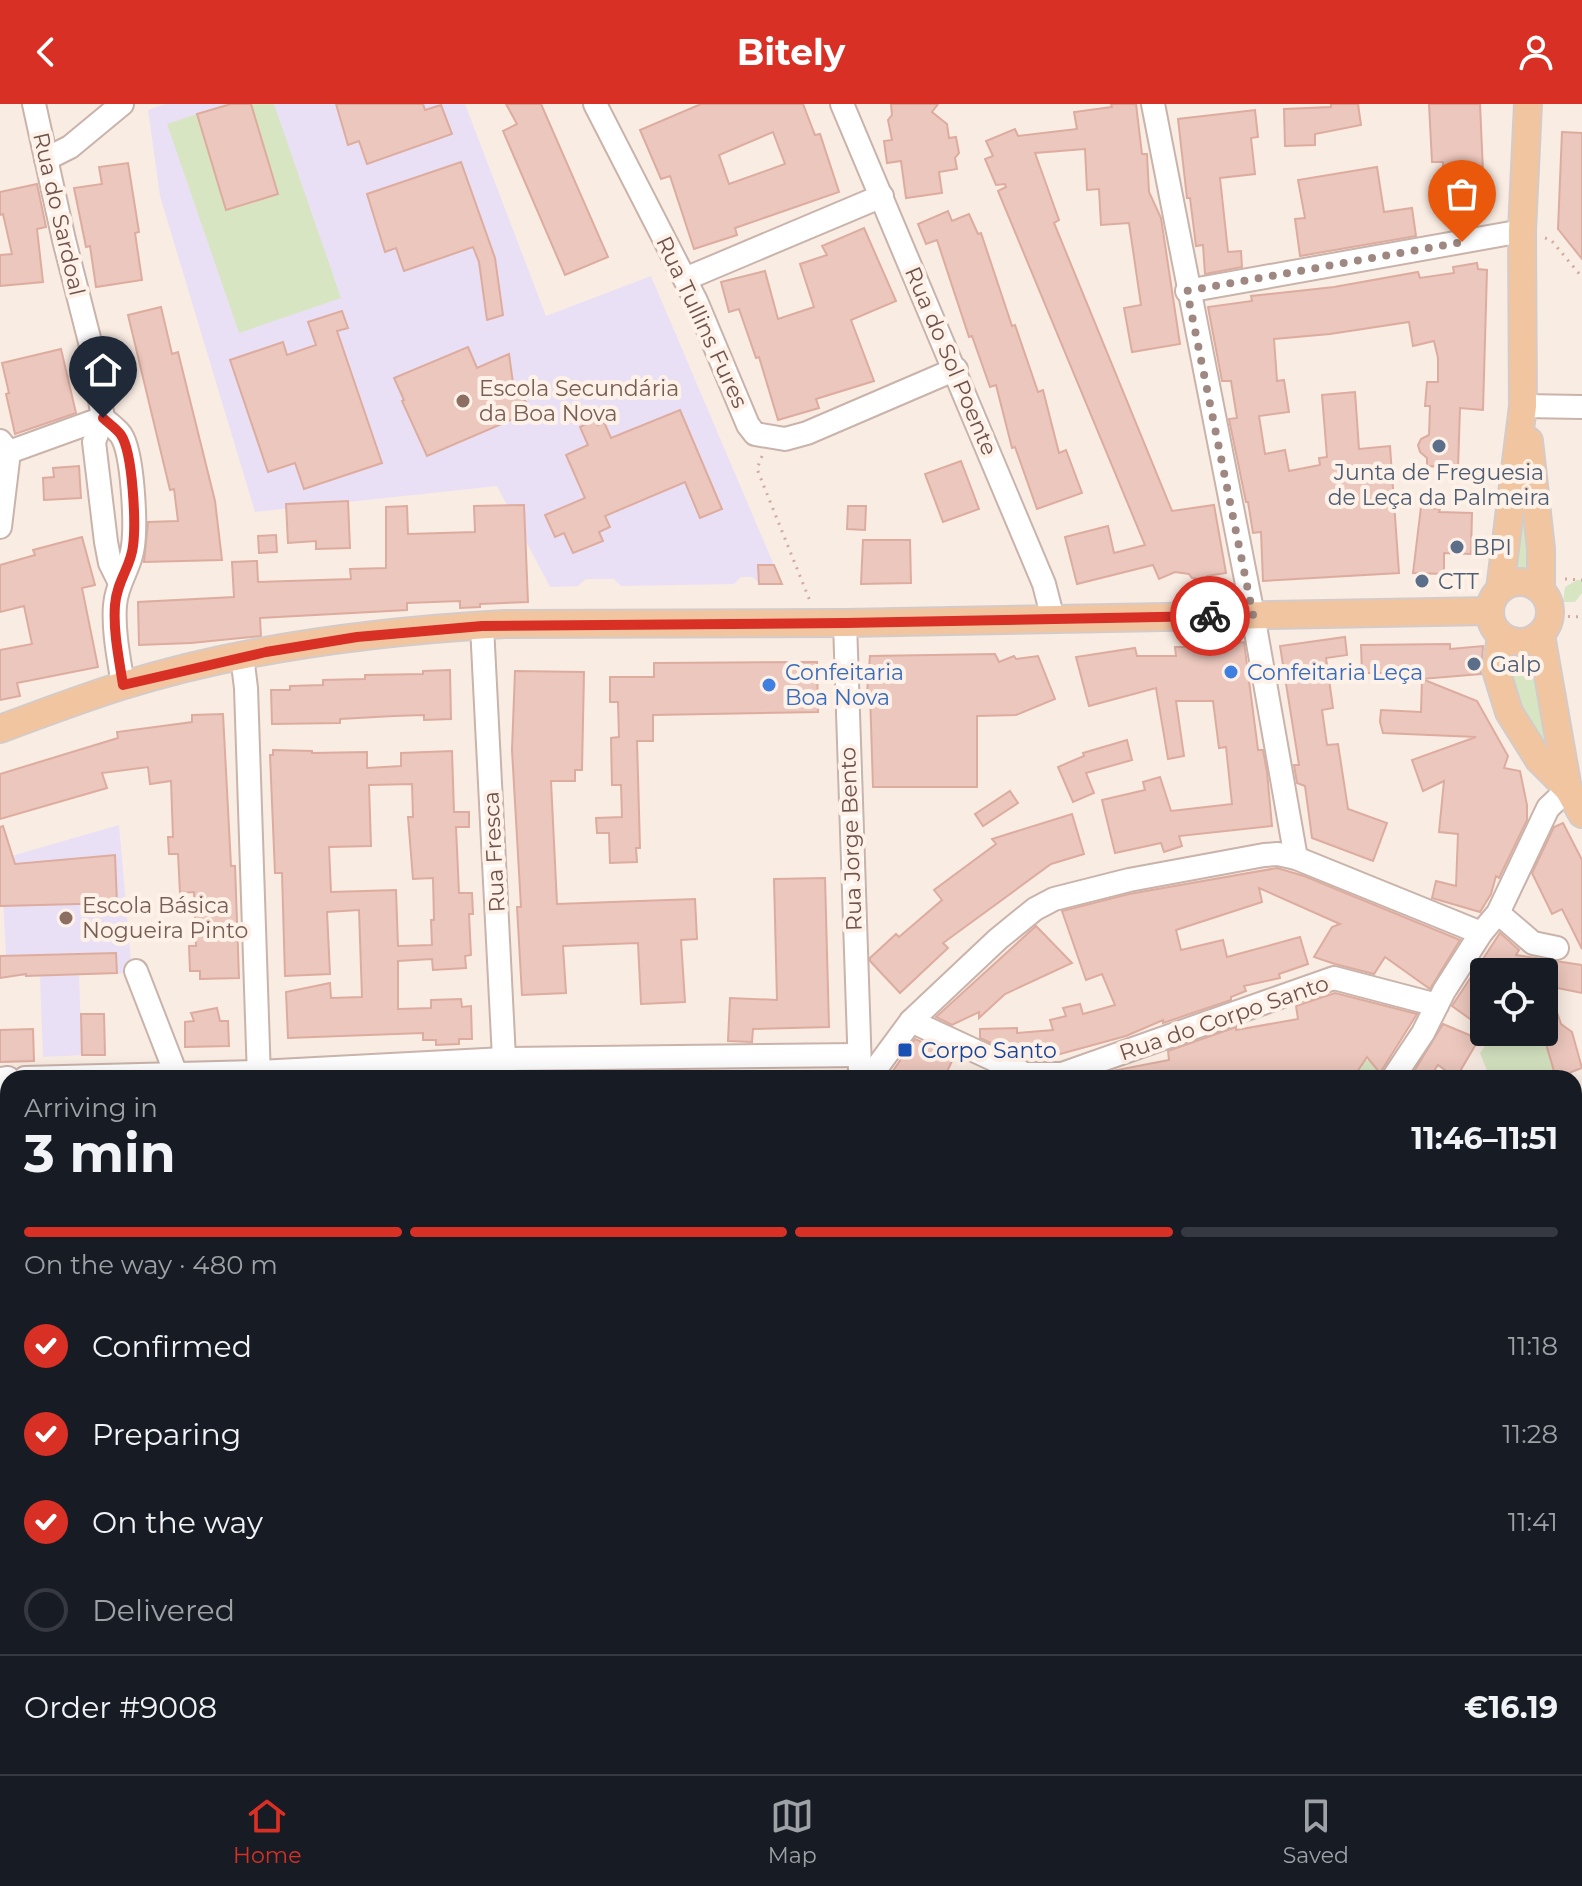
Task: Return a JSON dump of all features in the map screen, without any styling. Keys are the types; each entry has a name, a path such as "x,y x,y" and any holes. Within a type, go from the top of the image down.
{"main road":[{"path":"1528,104 1522,231 1523,406 1491,620 1501,636 1525,643 1545,626"},
{"path":"1523,406 1535,481 1541,589"},
{"path":"0,729 123,685 242,656 357,637 482,626 1253,615 1495,600 1507,584 1525,581 1541,589 1548,600 1545,626 1568,789"},
{"path":"1501,636 1496,670 1509,712 1539,760 1568,789 1582,814"}],"street":[{"name":"Rua do Sardoal","path":"34,104 90,342 103,418 94,442 106,542 110,563 119,581"},
{"path":"46,159 70,147 122,104"},
{"name":"Rua do Sol Poente","path":"842,104 956,369 1044,584 1053,619"},
{"path":"1154,104 1187,291 1253,615 1296,858"},
{"name":"Rua Tullins Fures","path":"604,107 685,279 748,425 755,434 768,438"},
{"path":"685,279 882,196"},
{"path":"1187,291 1522,231"},
{"path":"768,438 785,439 807,433 956,369"},
{"path":"1523,406 1582,407"},
{"name":"Rua do Sardoal","path":"103,418 121,435 130,463 133,547 119,581 115,606 123,685"},
{"path":"0,527 5,446 103,418"},
{"name":"Rua Jorge Bento","path":"832,623 860,1070"},
{"name":"Rua Fresca","path":"482,626 504,1069"},
{"path":"242,656 246,688 259,1070"},
{"path":"1398,1070 1481,933 1498,913 1548,808 1568,789"},
{"path":"875,1070 911,1021 998,939 1035,909 1054,899 1129,880 1278,854 1296,858 1481,933"},
{"path":"1498,913 1533,943 1557,948"},
{"path":"136,971 174,1070"},
{"name":"Rua do Corpo Santo","path":"1084,1070 1334,978 1437,1005"},
{"path":"911,1021 1016,1070"},
{"path":"463,1070 859,1055"}],"path":[{"path":"1522,231 1551,240 1582,277"},
{"path":"768,438 757,469 832,623"},
{"path":"1545,626 1582,617"}],"shaded area":[{"name":"Escola Secundária da Boa Nova","path":"165,104 465,104 546,316 651,276 782,584 759,584 753,577 741,577 734,584 621,586 614,579 586,579 578,586 550,587 497,486 255,512 160,196 148,110"},
{"name":"Escola Básica Nogueira Pinto","path":"119,825 132,973 79,975 82,1055 43,1057 40,976 7,976 1,859"}],"green space":[{"path":"226,104 274,104 341,298 239,333 167,124"},
{"path":"1523,406 1533,584 1525,581 1508,584"},
{"path":"1582,580 1582,593 1575,602 1563,602 1565,587"},
{"path":"1508,640 1525,643 1534,640 1568,789 1509,712"},
{"path":"1485,1046 1546,1046 1554,1070 1487,1070 1480,1053"},
{"path":"1365,1060 1369,1060 1376,1070 1358,1070"}],"building":[{"path":"231,104 251,104 278,194 226,210 197,114"},
{"path":"336,104 423,104 425,110 441,105 452,134 367,164 359,141 348,145"},
{"path":"506,104 541,104 608,257 565,275 503,131 517,124"},
{"path":"701,104 803,104 815,135 820,134 839,192 735,228 737,235 694,249 670,176 661,179 640,130","holes":["773,132 785,164 729,184 719,155"]},
{"path":"891,104 938,104 932,112 947,124 949,138 956,137 959,153 955,158 957,169 939,172 942,193 906,198 901,161 887,163 884,141 892,140 888,120 892,115"},
{"path":"1111,104 1136,104 1142,154 1147,154 1149,192 1161,218 1180,344 1132,352 1124,308 1141,305 1129,223 1101,225 1099,189 1087,190 1085,149 1035,153 1059,220 1054,223 1172,511 1214,505 1226,573 1207,576 1208,580 1175,572 1159,579 1153,565 1077,584 1065,537 1108,526 1114,553 1145,545 998,191 1006,187 1005,184 996,185 985,159 993,156 986,141 1015,129 1018,136 1077,129 1074,112 1112,107"},
{"path":"1331,104 1358,104 1361,125 1315,134 1315,145 1285,146 1284,109 1331,107"},
{"path":"1429,104 1480,104 1485,217 1449,218 1448,195 1444,195 1443,162 1432,162"},
{"path":"1255,110 1258,137 1251,138 1255,174 1220,178 1228,252 1241,251 1242,267 1205,274 1203,245 1196,246 1190,198 1187,198 1178,119"},
{"path":"1562,132 1582,133 1582,259 1558,229"},
{"path":"461,162 495,258 503,315 487,320 479,262 473,247 404,271 396,248 385,252 367,194"},
{"path":"128,163 139,232 135,233 142,280 96,287 90,246 86,247 74,188 102,184 99,167"},
{"path":"1377,167 1384,212 1412,208 1416,236 1300,256 1295,219 1305,218 1298,180"},
{"path":"37,184 46,227 37,229 43,282 0,286 0,255 12,254 3,214 0,215 0,192"},
{"path":"948,211 952,221 969,214 978,234 981,233 1038,392 1043,390 1059,453 1066,450 1082,493 1037,509 1015,447 1012,448 996,385 990,387 972,336 969,337 937,240 926,244 918,224"},
{"path":"864,228 896,301 851,320 874,381 816,399 819,408 778,420 759,357 756,358 739,309 729,312 721,282 765,271 778,319 814,307 800,264 827,255 822,246"},
{"path":"1477,263 1478,269 1487,270 1483,410 1460,408 1458,468 1427,466 1427,458 1420,452 1418,445 1421,439 1429,435 1430,406 1425,406 1427,382 1438,382 1438,358 1434,341 1413,346 1409,322 1274,339 1277,381 1284,380 1289,412 1259,416 1265,454 1285,450 1289,471 1320,465 1319,458 1327,457 1322,395 1355,392 1359,449 1390,446 1399,573 1263,581 1261,532 1253,533 1229,419 1237,418 1231,381 1222,381 1208,307 1252,301 1251,296 1334,287 1418,272 1420,278 1454,273 1453,267"},
{"path":"161,307 172,354 178,352 215,501 222,560 144,562 148,522 178,521 174,489 170,490 128,315"},
{"path":"342,311 348,328 337,331 382,463 304,489 295,463 268,472 230,360 283,342 287,355 316,345 308,322"},
{"path":"468,347 477,368 509,354 513,383 532,411 427,456 394,378"},
{"path":"61,349 76,413 15,434 2,363"},
{"path":"680,410 722,509 700,518 685,482 605,516 610,527 599,532 603,541 573,553 564,533 555,537 545,515 585,498 566,455 588,445 580,427 596,419 598,425 604,422 611,438"},
{"path":"961,461 979,509 943,522 925,474"},
{"path":"79,466 81,498 44,500 43,478 54,477 53,468"},
{"path":"348,501 350,548 316,549 316,541 288,543 286,504"},
{"path":"524,505 528,602 460,608 460,601 407,603 407,610 260,618 261,636 139,645 138,602 234,597 232,562 257,561 258,582 351,579 350,569 386,568 386,507 407,506 408,534 475,532 474,506"},
{"path":"848,506 866,506 865,530 847,529"},
{"path":"1421,507 1440,509 1439,512 1472,513 1471,554 1444,553 1444,574 1413,573"},
{"path":"276,535 277,552 259,553 258,536"},
{"path":"82,537 95,585 82,588 98,667 17,683 20,696 0,700 0,650 32,644 24,606 0,612 0,565 35,555 33,550"},
{"path":"863,540 910,540 911,583 861,584"},
{"path":"758,565 774,565 782,584 759,584"},
{"path":"1345,637 1347,655 1326,658 1333,708 1322,710 1327,745 1338,744 1348,809 1387,823 1373,861 1312,838 1305,786 1297,783 1294,765 1299,765 1280,646"},
{"path":"1244,642 1258,750 1263,750 1267,772 1272,826 1179,836 1182,846 1164,852 1161,843 1115,853 1102,800 1145,790 1143,782 1160,777 1171,811 1232,804 1226,747 1219,748 1213,701 1176,701 1184,756 1168,759 1156,688 1089,706 1076,657 1135,648 1137,656 1176,656 1175,647"},
{"path":"1450,644 1450,649 1483,646 1481,674 1422,679 1423,673 1362,673 1361,645"},
{"path":"995,654 999,662 1014,656 1016,659 1038,656 1055,699 1016,715 977,716 977,787 873,787 870,693 867,693 870,656"},
{"path":"817,662 818,712 653,715 653,741 637,741 640,848 636,848 637,862 610,863 609,833 597,833 596,818 622,817 621,785 612,785 611,738 619,737 618,702 610,702 610,677 654,677 654,663"},
{"path":"450,670 451,719 424,720 424,715 340,719 340,723 272,724 271,690 323,685 323,680 365,679 365,675 423,674 423,671"},
{"path":"515,671 584,672 582,770 575,770 575,781 551,781 557,904 695,899 697,939 681,940 685,1002 641,1004 638,943 563,946 566,993 522,995 517,907 521,907 512,750"},
{"path":"1422,679 1477,701 1508,756 1504,768 1520,771 1527,820 1480,912 1432,898 1436,881 1456,886 1458,834 1439,832 1444,781 1423,791 1412,760 1476,737 1383,733 1380,722 1381,710 1421,712"},
{"path":"223,714 231,866 235,866 239,978 200,979 200,971 190,971 189,946 196,946 194,892 180,893 178,854 169,854 168,837 173,837 171,781 150,784 148,767 102,773 107,788 0,819 0,774 118,738 117,732 192,722 192,715"},
{"path":"1127,740 1132,760 1086,773 1094,793 1073,802 1058,767 1084,756 1083,753"},
{"path":"273,750 367,752 367,768 401,766 401,753 452,751 454,812 469,812 469,827 456,827 459,893 472,893 473,914 469,914 471,955 465,956 466,968 433,970 432,959 398,961 398,1009 431,1008 431,1000 461,999 462,1007 471,1006 472,1039 459,1039 459,1044 436,1045 436,1040 423,1040 423,1033 288,1038 286,992 330,983 331,998 362,997 359,910 327,912 330,974 285,976 282,873 275,873 270,755 273,755","holes":["412,784 413,817 408,817 413,879 433,878 432,945 398,946 396,890 331,892 329,847 371,846 369,785"]},
{"path":"1010,791 1018,803 983,826 975,814"},
{"path":"1072,814 1084,854 1051,864 943,943 948,948 900,993 870,961 896,934 899,937 942,900 934,890 996,844 992,839"},
{"path":"1563,823 1582,860 1582,949 1562,909 1552,914 1532,873 1554,827"},
{"path":"3,826 15,864 115,855 117,903 0,906 0,827"},
{"path":"1277,868 1304,876 1460,940 1430,989 1385,957 1374,974 1314,957 1332,927 1340,924 1259,888 1262,902 1176,930 1181,950 1223,940 1227,957 1300,937 1308,964 1279,974 1280,978 1244,986 1246,991 1231,997 1231,1000 1163,1023 1163,1020 1126,1036 1049,1057 1049,1060 1028,1060 980,1038 980,1029 1017,1028 1017,1033 1053,1030 1050,1020 1066,1016 1063,1008 1080,1004 1083,1014 1115,1005 1102,974 1086,980 1062,911 1129,894"},
{"path":"825,878 829,1027 753,1029 752,1042 728,1041 730,998 777,1000 774,879"},
{"path":"1036,926 1072,963 1005,994 979,1018 979,1012 952,1025 936,1017"},
{"path":"1500,933 1519,950 1516,955 1536,958 1484,958"},
{"path":"116,953 117,973 26,974 0,978 0,956"},
{"path":"1558,961 1582,965 1582,993 1558,988"},
{"path":"1470,979 1470,1019 1452,1006"},
{"path":"1335,993 1417,1014 1382,1070 1378,1070 1367,1057 1358,1070 1117,1070 1169,1060 1168,1051 1236,1027 1236,1030 1298,1019 1296,1006"},
{"path":"217,1008 220,1021 228,1021 229,1046 185,1047 185,1022 194,1021 191,1013"},
{"path":"81,1014 104,1014 105,1055 82,1055"},
{"path":"1558,1015 1561,1024 1572,1032 1582,1068 1554,1070 1547,1046 1558,1046"},
{"path":"1443,1024 1470,1035 1470,1046 1475,1046 1461,1070 1445,1070 1438,1065 1435,1070 1415,1070"},
{"path":"33,1029 34,1061 0,1062 0,1030"},
{"path":"915,1039 954,1057 948,1070 894,1070"}],"way so far":[{"path":"1210,616 1253,615 1187,291 1462,242"}],"place":[{"name":"Escola Secundária da Boa Nova","path":"463,401"},
{"name":"Junta de Freguesia de Leça da Palmeira","path":"1439,446"},
{"name":"BPI","path":"1457,547"},
{"name":"CTT","path":"1422,581"},
{"name":"Galp","path":"1474,664"},
{"name":"Confeitaria Leça","path":"1231,672"},
{"name":"Confeitaria Boa Nova","path":"769,685"},
{"name":"Escola Básica Nogueira Pinto","path":"66,918"},
{"name":"Corpo Santo","path":"905,1050"}],"route":[{"path":"103,418 121,435 130,463 133,547 119,581 115,606 123,685 242,656 357,637 505,624 845,623 1210,616"}]}
